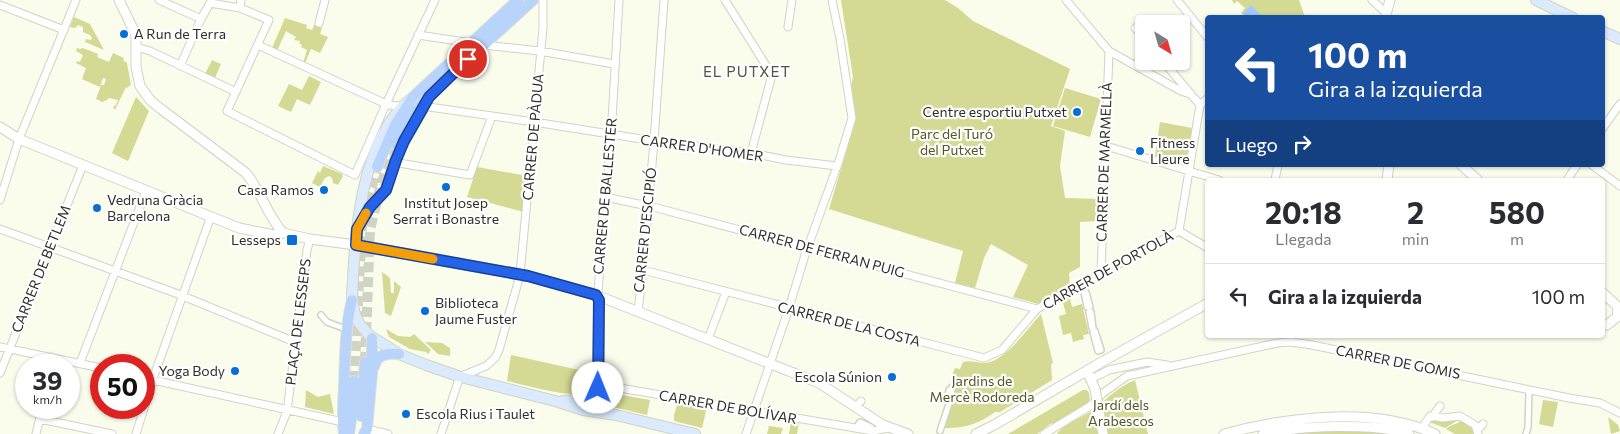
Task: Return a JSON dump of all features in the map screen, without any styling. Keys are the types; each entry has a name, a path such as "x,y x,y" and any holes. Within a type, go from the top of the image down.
{"main road":[{"path":"356,429 347,320 352,300 360,203 373,158 394,115 518,0"},
{"path":"395,144 404,127 424,103 533,0"},
{"path":"1536,0 1554,14"},
{"path":"1605,32 1620,39"},
{"path":"377,167 390,136 408,103"},
{"path":"357,229 370,207 383,193 388,184 396,160 424,103"},
{"path":"364,184 373,193 383,193"},
{"path":"356,245 520,274 596,295"},
{"name":"CARRER DE BALLESTER","path":"596,295 599,300 597,406 610,414"},
{"path":"352,300 359,323 372,338 399,354 460,377 583,410 610,414 695,434"},
{"path":"372,338 372,373"},
{"path":"356,429 375,362 379,357 389,353 399,354"},
{"path":"356,429 365,362"},
{"path":"354,382 356,429"},
{"path":"555,401 583,400 598,388"},
{"path":"344,434 356,429"}],"street":[{"path":"0,200 19,140 76,0"},
{"path":"119,0 134,30 136,67 140,86 148,97 161,109 246,173 273,221 283,233"},
{"path":"159,0 201,19"},
{"path":"319,23 325,0"},
{"path":"180,66 201,19 210,4 241,4 269,20 227,111 355,175 435,0"},
{"name":"CARRER DE PÀDUA","path":"460,377 486,366 495,358 499,350 520,274 543,0"},
{"name":"CARRER DE BALLESTER","path":"596,295 598,290 611,134 619,0"},
{"name":"CARRER D'ESCIPIÓ","path":"638,311 654,141 664,0"},
{"path":"725,0 772,74 751,153"},
{"path":"788,27 792,0"},
{"path":"746,434 852,118 832,0"},
{"path":"1066,0 1108,51 1181,91 1190,94"},
{"path":"1177,0 1205,34"},
{"path":"1372,0 1385,15"},
{"path":"1386,15 1390,0"},
{"path":"0,5 64,30"},
{"path":"418,35 614,64"},
{"name":"CARRER D'HOMER","path":"258,45 386,104 424,103 492,116 654,141 837,166"},
{"path":"136,47 150,51 236,92"},
{"name":"CARRER DE MARMELLÀ","path":"1101,274 1108,51"},
{"path":"1170,70 1200,104"},
{"path":"1205,100 1200,104 1179,231 1205,246"},
{"path":"1605,125 1620,104"},
{"path":"396,160 399,163 470,175 492,116"},
{"name":"PLAÇA DE LESSEPS","path":"0,127 19,140 239,228 253,232 274,235 283,233 310,239 356,245"},
{"path":"1106,146 1212,178"},
{"name":"CARRER DE BETLEM","path":"0,374 83,165"},
{"path":"1463,167 1476,178"},
{"path":"1567,178 1576,167"},
{"path":"1595,167 1620,186"},
{"path":"90,365 80,363 146,191"},
{"name":"CARRER DE FERRAN PUIG","path":"606,197 808,247 1029,305 1037,309"},
{"path":"155,374 211,216"},
{"path":"0,228 116,271 295,342"},
{"name":"CARRER DE PORTOLÀ","path":"1037,309 1179,231"},
{"name":"PLAÇA DE LESSEPS","path":"278,434 288,407 307,250 310,239"},
{"name":"CARRER DE LA COSTA","path":"643,270 984,358 1002,350 1037,309"},
{"path":"708,339 726,292"},
{"path":"596,295 827,388 888,428 908,434"},
{"path":"1605,295 1619,308 1617,318 1605,325"},
{"path":"976,434 1089,375 1205,305"},
{"name":"PLAÇA DE LESSEPS","path":"321,315 327,322 343,328"},
{"name":"PLAÇA DE LESSEPS","path":"322,328 327,322"},
{"path":"1605,325 1620,326"},
{"name":"CARRER DE GOMIS","path":"1044,434 1090,406 1103,393 1125,377 1269,341 1310,345 1600,403 1620,413"},
{"path":"0,347 27,354"},
{"path":"1089,375 1148,362 1170,365"},
{"path":"1089,375 1095,389 1103,434"},
{"path":"440,434 460,377"},
{"path":"155,380 288,407 356,429 388,434"},
{"name":"CARRER DE BOLÍVAR","path":"598,388 608,386 873,431 888,428"},
{"path":"940,432 950,404 949,391"},
{"path":"1526,434 1529,393"},
{"path":"1432,417 1433,413 1440,406"},
{"path":"1422,428 1428,418 1443,418 1461,414 1480,429"},
{"path":"1224,434 1280,421 1307,418 1370,418 1409,434"},
{"path":"36,434 40,419 112,434"},
{"path":"136,434 141,419"},
{"path":"1263,434 1313,428 1358,427 1422,428 1435,434"}],"green space":[{"name":"Parc del Turó del Putxet","path":"841,0 945,0 973,21 1070,69 1051,126 1065,131 1060,166 1065,198 1098,199 1097,221 1080,222 1080,267 1069,273 1070,287 1038,304 1013,297 1028,265 991,244 984,258 975,288 955,283 963,251 829,209 856,119 851,86 853,77"},
{"path":"1232,0 1299,0 1304,15 1243,15 1241,13 1245,8 1237,1 1234,4"},
{"path":"74,17 90,24 104,50 85,42 86,39 91,40 92,38 83,32 83,27 78,25 75,28 70,27"},
{"path":"285,18 307,25 306,28 312,30 314,25 322,28 320,34 328,37 320,53 311,49 305,63 303,63 307,50 301,47 300,41 294,40 296,37 286,31 277,51 272,48"},
{"path":"77,48 83,48 98,54 97,57 109,62 113,53 124,58 123,60 127,63 131,85 125,89 115,110 113,107 118,100 109,98 102,102 96,99 101,85 104,85 106,79 103,78 100,87 82,79 86,68 76,63 77,61 80,62 83,55 76,51"},
{"path":"212,60 221,64 215,78 205,74"},
{"path":"309,76 321,82 310,105 297,99 291,112 278,106 289,84 302,90"},
{"name":"Centre esportiu Putxet","path":"1065,88 1101,99 1090,137 1053,126"},
{"path":"136,97 149,111 128,161 112,153"},
{"path":"1160,122 1192,128 1186,163 1179,163 1155,156"},
{"path":"323,166 342,174 343,176 338,185 333,183 332,178 329,176 325,178 320,187 312,183"},
{"path":"477,167 527,176 524,212 467,197"},
{"path":"382,272 390,278 391,293 394,293 394,281 401,287 391,316 385,313"},
{"path":"1069,295 1072,307 1082,304 1089,334 1083,335 1084,339 1073,342 1071,333 1063,335 1059,316 1066,314 1062,299"},
{"name":"Jardins de Mercè Rodoreda","path":"1041,314 1053,363 1051,364 1052,380 1000,412 995,412 978,422 965,426 944,428 958,377 952,375 955,368 960,369 963,362 966,361 987,363 997,359 1011,348"},
{"path":"386,329 398,336 410,337 414,334 431,350 428,354 410,349 389,337"},
{"path":"425,342 442,343 450,348 450,356 438,354"},
{"path":"511,355 593,373 592,380 587,390 576,394 545,390 507,381"},
{"name":"Jardí dels Arabescos","path":"1135,380 1148,434 1057,434 1068,424 1090,412 1117,390"},
{"path":"306,390 318,397 330,394 334,414 305,407"},
{"name":"Jardí dels Arabescos","path":"1083,390 1087,390 1089,393 1090,402 1057,423 1050,424 1037,434 1008,434"},
{"path":"605,392 650,400 647,415 605,405"},
{"path":"1543,400 1558,402 1553,427 1539,424"},
{"path":"678,402 707,407 702,428 674,421"},
{"path":"1608,417 1618,425 1620,431 1611,434"},
{"path":"1430,419 1460,419 1445,428 1429,422"},
{"path":"1462,420 1474,428 1477,434 1455,434 1446,429"},
{"path":"791,421 799,422 797,434 789,434"},
{"path":"769,426 783,428 781,434 767,434"},
{"path":"1370,431 1390,434 1286,434 1305,432"}],"water":[{"path":"1251,5 1261,15 1245,15 1243,13"}],"tunnel":[{"path":"365,362 370,230 380,188 395,144"},
{"path":"354,381 362,225 377,167"}],"slow traffic":[{"path":"366,213 357,229 356,245 433,259"}],"place":[{"name":"A Run de Terra","path":"124,34"},
{"name":"Centre esportiu Putxet","path":"1077,112"},
{"name":"Fitness Lleure","path":"1140,151"},
{"name":"Institut Josep Serrat i Bonastre","path":"446,187"},
{"name":"Casa Ramos","path":"324,190"},
{"name":"Vedruna Gràcia Barcelona","path":"97,208"},
{"name":"Lesseps","path":"292,240"},
{"name":"Biblioteca Jaume Fuster","path":"425,311"},
{"name":"Yoga Body","path":"235,371"},
{"name":"Escola Súnion","path":"892,377"},
{"name":"Escola Rius i Taulet","path":"406,414"}],"district":[{"name":"EL PUTXET","path":"747,72"}],"route":[{"path":"468,59 429,97 404,141 386,190 370,207 357,229 356,245 528,276 583,290 598,296 598,388"}]}
